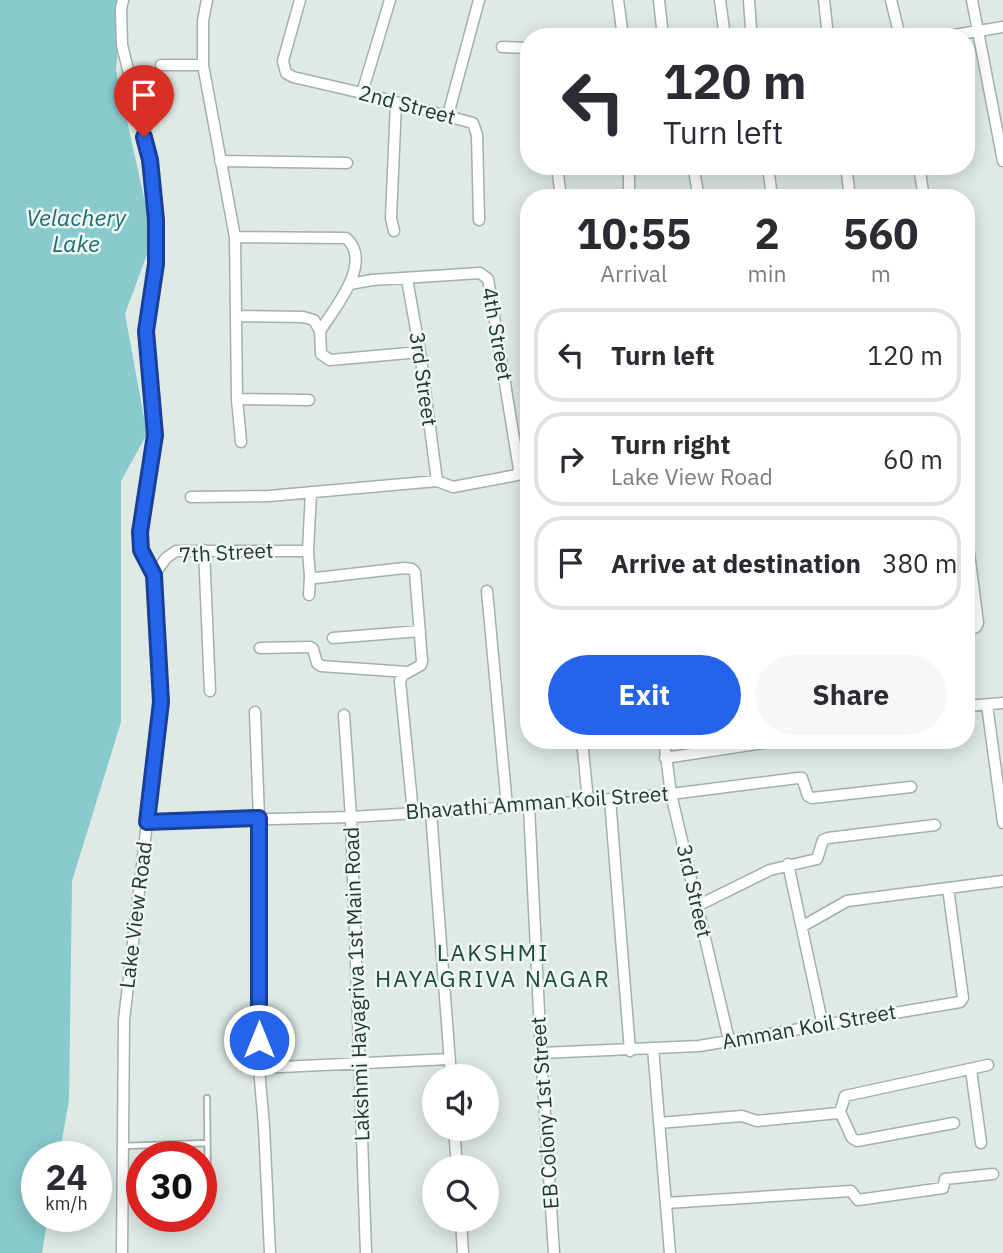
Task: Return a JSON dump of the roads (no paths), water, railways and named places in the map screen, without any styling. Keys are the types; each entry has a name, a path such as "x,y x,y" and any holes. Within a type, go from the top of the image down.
{"street":[{"name":"Lake View Road","path":"122,0 122,45 150,160 156,220 156,264 146,331 155,435 140,532 141,550 154,575 161,702 124,1020 122,1253"},
{"path":"207,0 203,21 203,65 235,237 237,399 241,442"},
{"name":"2nd Street","path":"300,0 283,61 286,73 473,123 480,220"},
{"path":"362,93 390,0"},
{"path":"448,115 479,0"},
{"path":"618,0 622,28"},
{"path":"659,0 662,28"},
{"path":"720,0 724,28"},
{"path":"748,0 751,28"},
{"path":"824,0 827,28"},
{"path":"891,0 898,28"},
{"path":"972,0 1003,161"},
{"path":"977,30 1003,27"},
{"path":"502,47 520,48"},
{"path":"161,65 203,65"},
{"path":"394,231 391,218 396,103"},
{"path":"220,161 347,163"},
{"path":"235,237 346,239 354,249 351,284 320,331"},
{"name":"4th Street","path":"407,279 480,273 486,275 519,469 517,475 453,486 437,481"},
{"path":"351,284 407,279"},
{"name":"3rd Street","path":"407,279 420,352 437,481"},
{"path":"237,316 309,318 317,324 320,331 321,354 330,360 420,352"},
{"path":"237,399 309,400"},
{"path":"191,497 269,496 437,481"},
{"path":"309,595 311,492"},
{"path":"204,550 210,691"},
{"name":"7th Street","path":"154,575 166,558 176,551 308,551"},
{"path":"260,648 310,647 321,666 404,675 421,664 416,575 412,569 316,578 310,576"},
{"path":"487,591 507,806"},
{"path":"975,600 978,623 975,626"},
{"path":"333,638 420,631"},
{"path":"404,675 412,813"},
{"path":"975,706 1003,703"},
{"path":"987,705 1003,823"},
{"path":"256,712 259,818 259,1068 270,1253"},
{"name":"Lakshmi Hayagriva 1st Main Road","path":"344,715 351,817 366,1253"},
{"path":"583,749 588,801"},
{"name":"3rd Street","path":"664,749 671,794 729,1040"},
{"path":"665,758 724,749"},
{"name":"Bhavathi Amman Koil Street","path":"147,822 431,813 671,794 798,778 802,778 808,796 813,798 912,787"},
{"path":"610,799 630,1051"},
{"name":"EB Colony 1st Street","path":"529,806 554,1253"},
{"path":"431,813 450,1064"},
{"path":"697,906 771,870 817,859 824,840 828,838 936,825"},
{"path":"788,864 823,1026"},
{"path":"803,926 847,901 1003,881"},
{"name":"Amman Koil Street","path":"541,1053 699,1046 963,1000 948,888"},
{"path":"653,1048 670,1253"},
{"path":"259,1068 450,1059"},
{"path":"954,1123 857,1141 852,1138 840,1112 845,1096 988,1065"},
{"path":"971,1070 981,1143"},
{"path":"659,1123 742,1116 757,1121 840,1112"},
{"path":"666,1203 851,1191 858,1200 943,1188 945,1179 993,1174"},
{"path":"461,1232 463,1253"}],"lane":[{"path":"207,1098 207,1141"},
{"path":"122,1146 126,1146"}],"water":[{"name":"Velachery Lake","path":"0,0 122,0 116,71 153,238 125,314 147,434 121,481 121,722 72,881 69,1100 62,1141 21,1141 21,1232 45,1232 42,1253 0,1253"}],"district":[{"name":"LAKSHMI HAYAGRIVA NAGAR","path":"493,966"}]}
